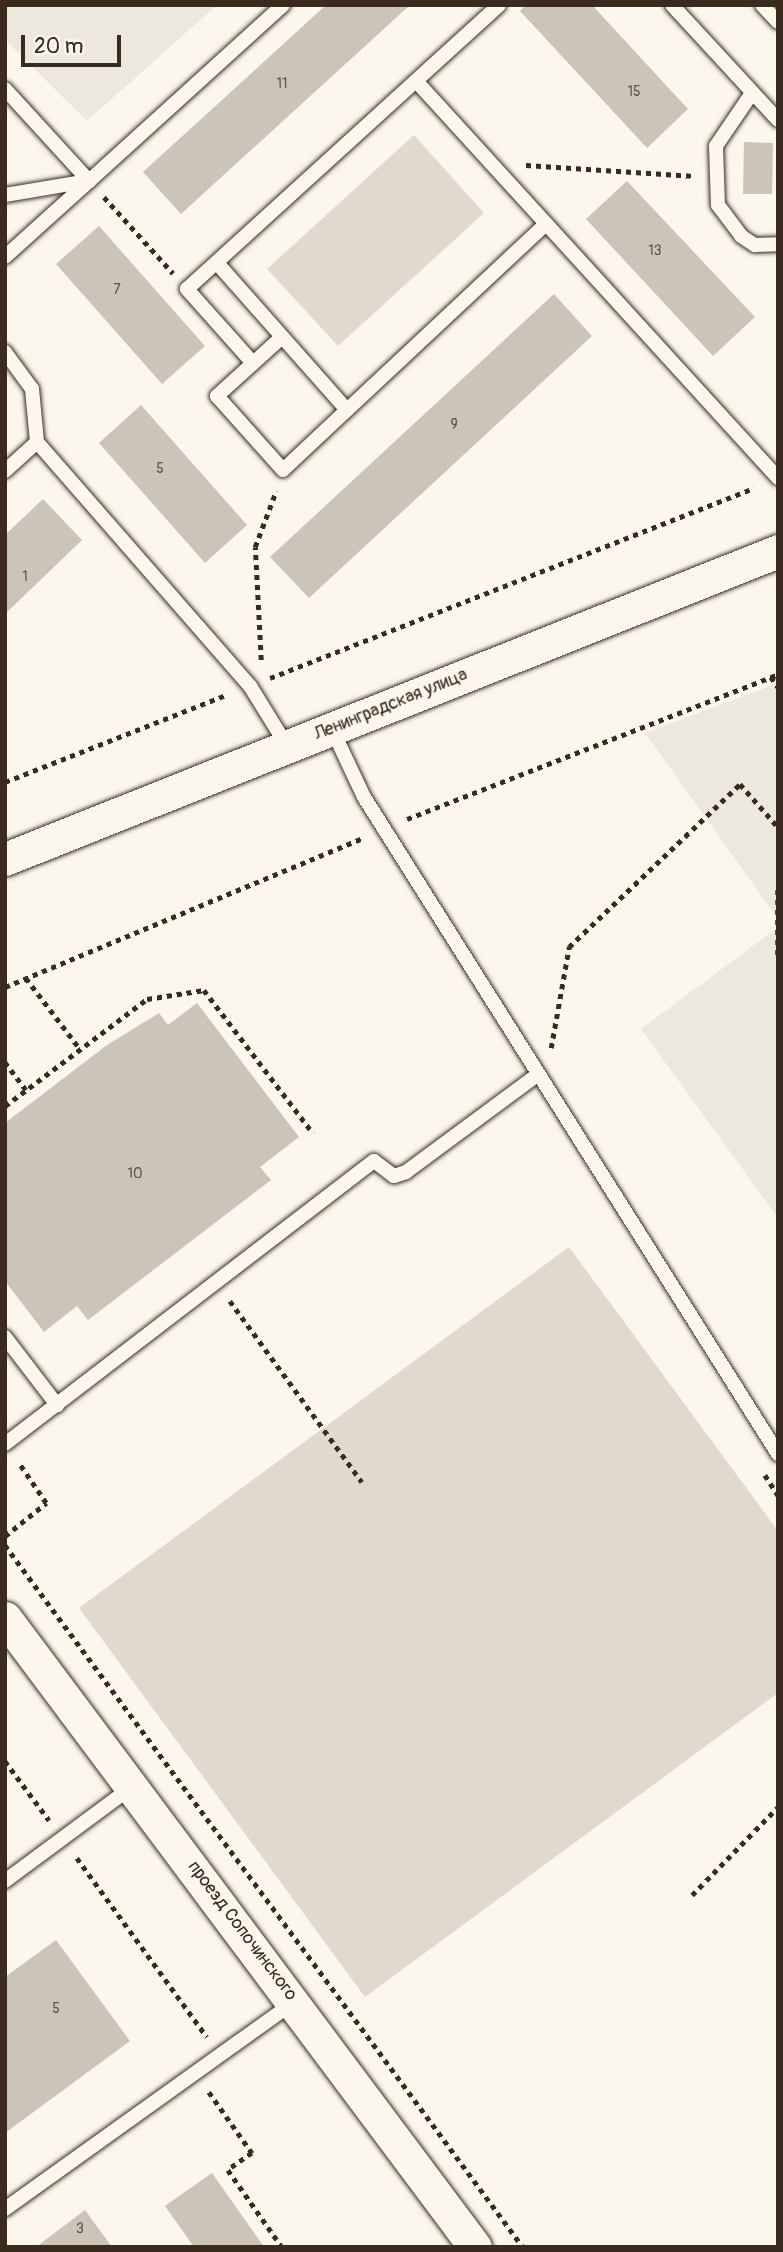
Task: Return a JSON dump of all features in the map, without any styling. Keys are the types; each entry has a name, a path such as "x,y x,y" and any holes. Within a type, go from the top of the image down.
{"street":[{"name":"Ленинградская улица","path":"5,859 778,551"},
{"name":"проезд Сопочинского","path":"5,1618 134,1786 475,2247"}],"lane":[{"path":"5,257 283,5"},
{"path":"252,362 187,289 499,5"},
{"path":"672,5 778,120"},
{"path":"762,5 778,22"},
{"path":"417,82 771,481"},
{"path":"5,89 89,181"},
{"path":"752,93 723,128 717,177 718,205 729,225 755,245 778,244"},
{"path":"5,195 89,181"},
{"path":"282,337 217,396 283,470 545,225"},
{"path":"217,263 347,410"},
{"path":"5,352 32,390 37,442 250,686 287,746"},
{"path":"5,471 37,442"},
{"path":"332,728 364,797 533,1069 777,1450"},
{"path":"5,1444 374,1161 394,1176 406,1172 533,1069"},
{"path":"5,1337 57,1405"},
{"path":"5,1881 134,1786"},
{"path":"5,2208 294,2002"}],"path":[{"path":"503,179 521,164 717,177"},
{"path":"89,181 187,289"},
{"path":"283,470 254,548 262,681 771,481"},
{"path":"771,677 778,687"},
{"path":"5,782 250,686"},
{"path":"533,1069 550,1050 569,947 740,784 778,827"},
{"path":"778,890 778,956"},
{"path":"26,978 80,1049"},
{"path":"5,1105 147,999 204,990 313,1133"},
{"path":"5,1062 26,1090"},
{"path":"216,1282 362,1482"},
{"path":"5,1444 46,1503 5,1536"},
{"path":"5,1545 523,2247"},
{"path":"5,1761 220,2055"},
{"path":"692,1895 778,1807"},
{"path":"196,2073 252,2153 228,2169 282,2247"}],"shaded area":[{"path":"5,5 217,5 87,121 5,40"},
{"path":"414,135 484,213 338,346 267,269"},
{"path":"778,683 778,919 645,733"},
{"path":"778,927 778,1218 641,1029"},
{"path":"569,1247 778,1531 778,1693 365,1997 79,1608"}],"building":[{"path":"326,5 410,5 181,214 143,172"},
{"path":"526,5 592,5 688,109 647,148 520,11"},
{"path":"744,142 773,143 772,194 743,194"},
{"path":"627,181 755,317 713,356 586,219"},
{"path":"99,226 205,346 162,384 56,264"},
{"path":"554,294 592,336 309,598 270,557"},
{"path":"141,405 247,525 205,563 99,443"},
{"path":"43,499 82,540 5,614 5,535"},
{"path":"197,1003 299,1137 260,1167 271,1180 88,1320 77,1306 44,1332 5,1281 5,1123 107,1045 159,1013 168,1025"},
{"path":"56,1940 130,2041 5,2133 5,1977"},
{"path":"212,2173 264,2247 194,2247 165,2206"},
{"path":"85,2210 112,2247 36,2247"}]}
